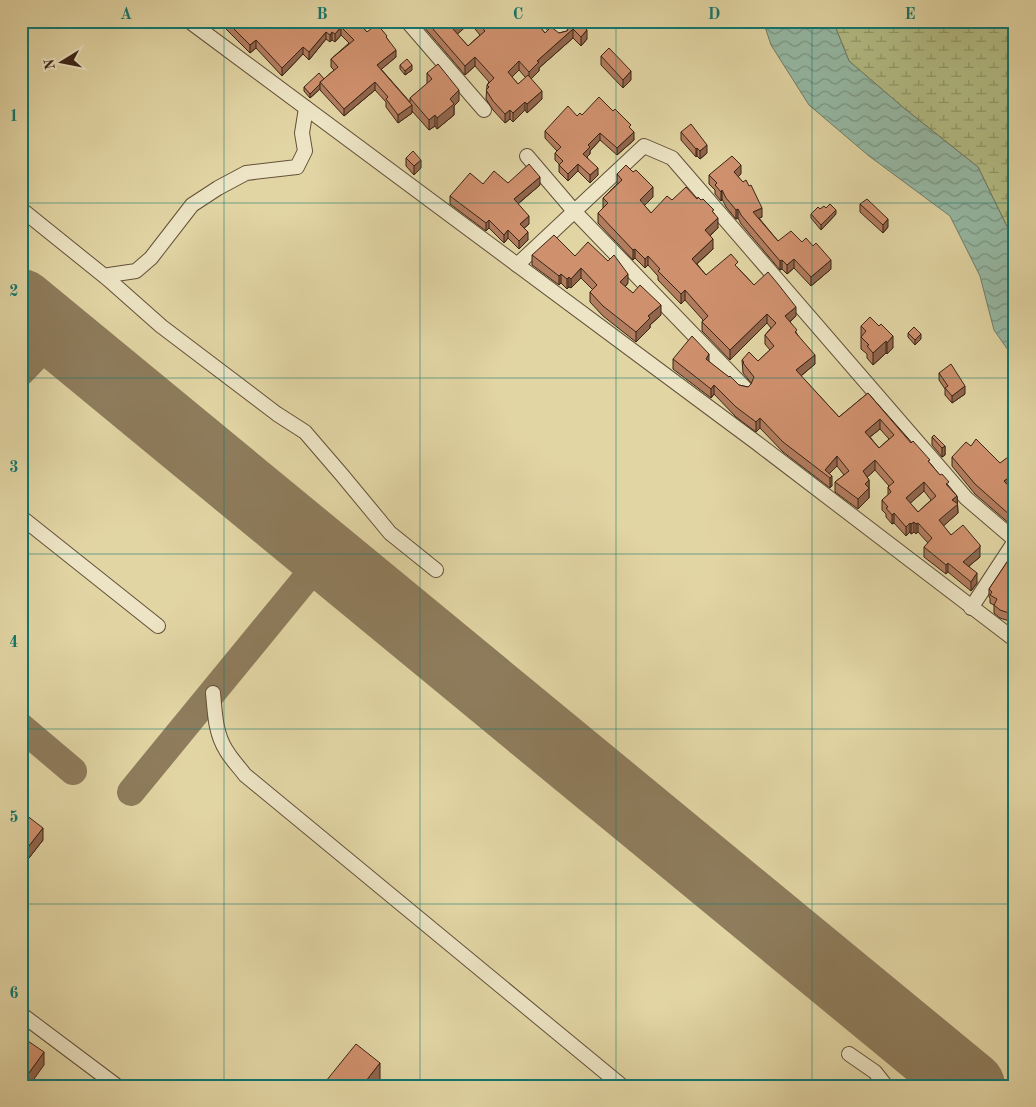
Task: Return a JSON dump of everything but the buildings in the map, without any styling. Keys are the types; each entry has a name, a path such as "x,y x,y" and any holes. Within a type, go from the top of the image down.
{"street":[{"path":"189,21 757,443 1015,640"},
{"path":"407,21 484,110"},
{"path":"549,21 561,33"},
{"path":"108,279 109,275 136,270 151,258 192,205 218,188 246,173 297,167 305,151 302,133 306,108"},
{"path":"517,266 644,146 672,158 966,498 1015,541 971,608"},
{"path":"527,156 574,211 745,388"},
{"path":"21,209 108,279 161,326 277,414 305,432 390,533 436,570"},
{"path":"21,517 158,626"},
{"path":"212,693 220,739 226,750 245,774 622,1086"},
{"path":"21,1014 117,1086"},
{"path":"849,1054 875,1072 884,1085"}],"green space":[{"path":"833,21 1015,21 1015,243 978,167 905,109 849,61"}],"water":[{"path":"763,21 833,21 849,61 905,109 978,167 1015,243 1015,360 994,330 980,276 950,216 869,156 809,105 771,45"}],"taxiway":[{"path":"21,372 57,334"},
{"path":"131,792 326,554"},
{"path":"21,727 73,771"}],"runway":[{"path":"21,304 970,1086"}]}
